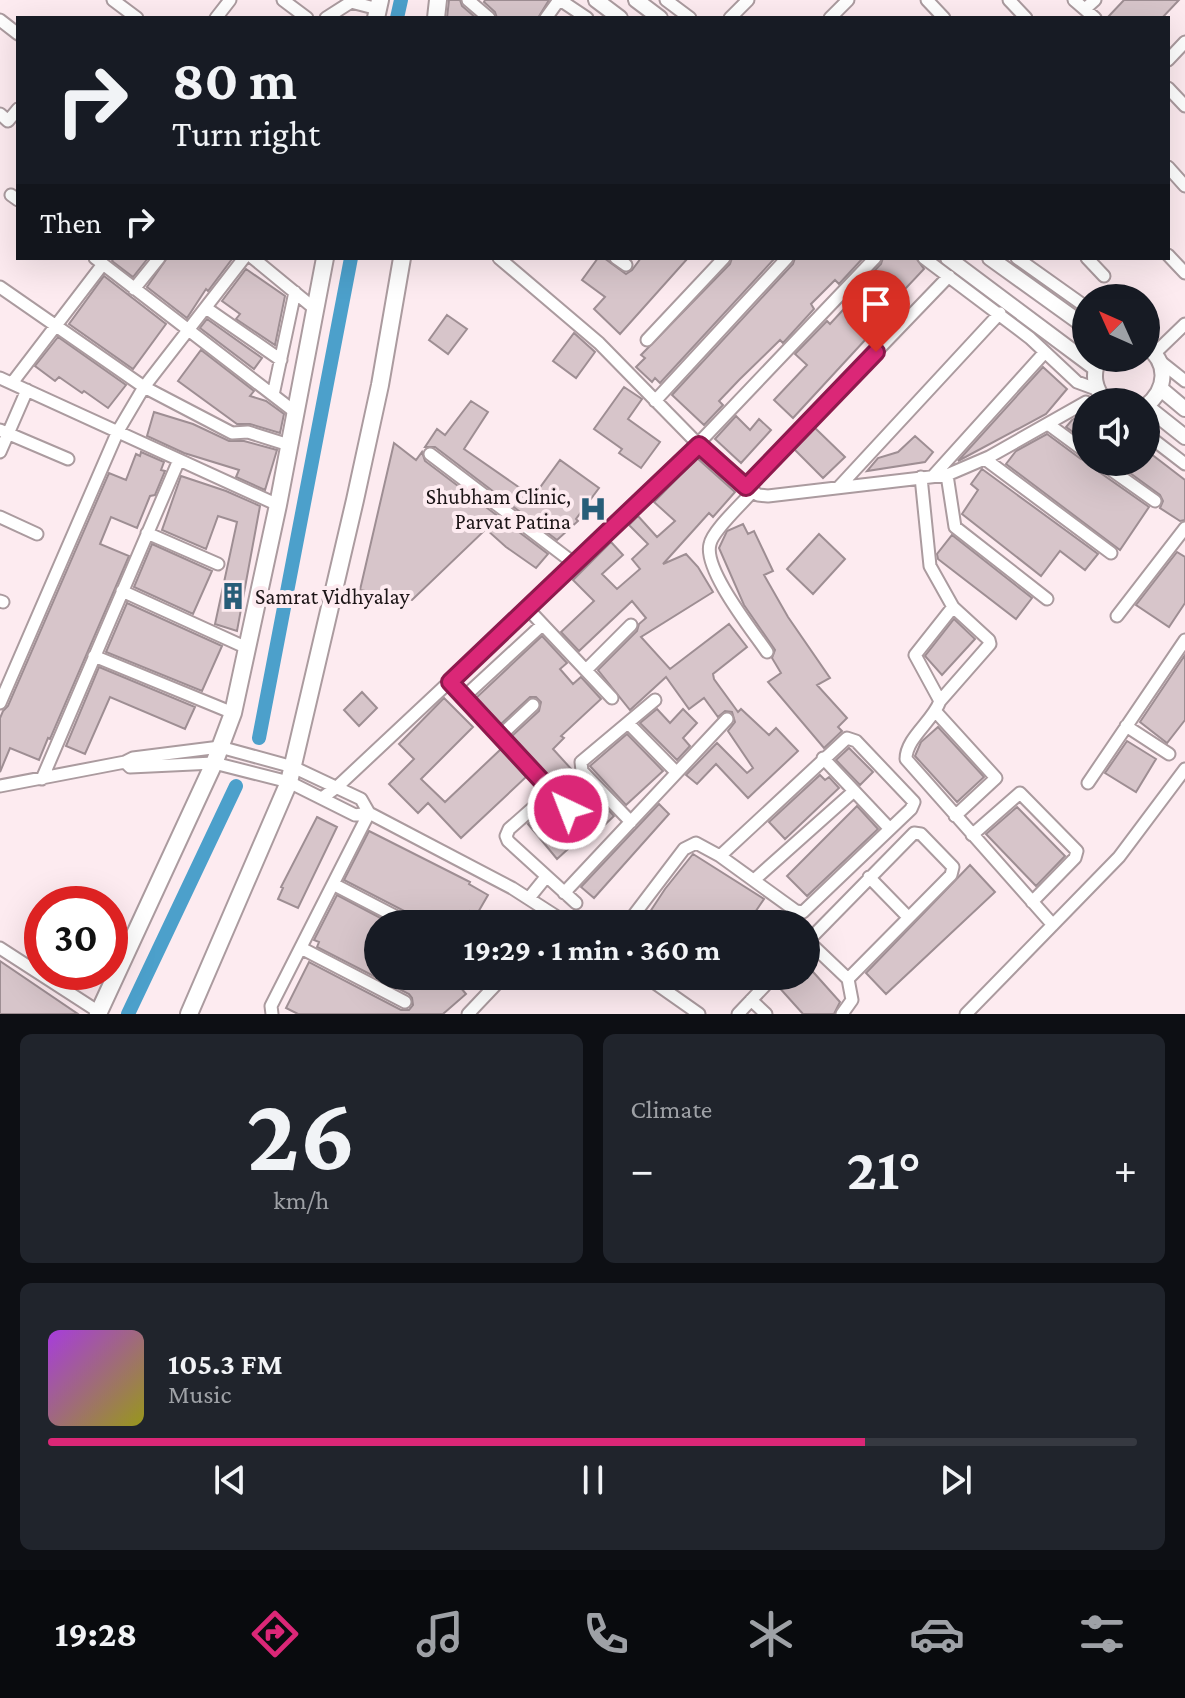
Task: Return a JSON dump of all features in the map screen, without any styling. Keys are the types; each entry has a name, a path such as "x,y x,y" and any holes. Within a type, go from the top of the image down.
{"main road":[{"path":"99,1013 217,755 233,713 278,505 325,260"},
{"path":"189,1014 291,775 380,385 402,260"}],"street":[{"path":"113,0 134,16"},
{"path":"218,16 230,0"},
{"path":"283,0 304,16"},
{"path":"468,0 487,16"},
{"path":"548,16 560,0 584,16"},
{"path":"596,0 617,16"},
{"path":"636,0 657,16"},
{"path":"666,0 687,16"},
{"path":"732,16 748,0"},
{"path":"832,16 848,0"},
{"path":"927,0 942,16"},
{"path":"1009,0 1024,16"},
{"path":"1074,0 1090,14 1095,0"},
{"path":"329,16 351,2 378,9"},
{"path":"0,20 16,32"},
{"path":"1170,58 1185,42"},
{"path":"1170,90 1185,106"},
{"path":"0,114 8,121 16,111"},
{"path":"1170,169 1185,186"},
{"path":"1170,257 1185,273"},
{"path":"134,289 157,260"},
{"path":"0,703 118,431 144,387 242,260"},
{"path":"255,260 315,309"},
{"path":"501,260 599,343 699,445 750,489 768,496 947,475 985,459 1072,411"},
{"path":"647,340 722,260"},
{"path":"655,401 785,260"},
{"path":"322,798 528,609 699,445 873,260"},
{"path":"927,260 1000,313 1084,388"},
{"path":"951,260 1072,345"},
{"path":"993,260 1072,317"},
{"path":"1020,260 1072,297"},
{"path":"1089,260 1104,276"},
{"path":"12,383 55,327 99,261 295,412"},
{"path":"767,652 722,586 709,553 710,541 750,489 949,276"},
{"path":"0,287 144,387 232,433 248,432 289,445"},
{"path":"273,395 295,292"},
{"path":"206,308 281,360"},
{"path":"837,488 1000,313"},
{"path":"1160,348 1185,324"},
{"path":"934,475 1045,352"},
{"path":"1160,359 1185,381"},
{"path":"1160,365 1163,371 1161,389 1185,409"},
{"path":"0,378 278,505"},
{"path":"0,452 4,432 27,390"},
{"path":"1160,417 1185,437"},
{"path":"1048,424 1072,442"},
{"path":"4,432 68,459"},
{"path":"1160,445 1185,464"},
{"path":"430,454 575,564"},
{"path":"985,459 1111,553"},
{"path":"42,779 179,460"},
{"path":"947,475 955,527 1047,599"},
{"path":"1120,476 1155,501"},
{"path":"921,477 930,566 953,607 990,644 938,706 907,749 906,759 1053,925"},
{"path":"0,517 37,534"},
{"path":"1117,616 1185,528"},
{"path":"147,533 218,564"},
{"path":"1173,544 1185,551"},
{"path":"122,591 247,648"},
{"path":"953,607 915,655 938,706 996,778 955,816"},
{"path":"528,609 612,698"},
{"path":"464,697 542,625"},
{"path":"586,670 631,625"},
{"path":"1088,783 1183,648"},
{"path":"94,656 233,713"},
{"path":"450,682 568,809"},
{"path":"631,822 580,767 584,757 655,700"},
{"path":"500,736 533,705"},
{"path":"564,893 727,719"},
{"path":"628,723 676,772"},
{"path":"1126,726 1169,754"},
{"path":"638,910 689,844 696,843 720,856 796,911 803,912 911,809 914,802 853,738 842,739 720,856"},
{"path":"125,762 130,767 217,755 337,787 361,799 369,813 529,898 544,910"},
{"path":"0,786 133,758 217,755 291,775 322,798 355,815 369,813"},
{"path":"823,758 890,829"},
{"path":"966,1014 1119,857 1185,769"},
{"path":"754,880 854,791"},
{"path":"551,792 509,829 506,836 576,903"},
{"path":"972,835 1020,793 1077,851 1075,858 1032,902"},
{"path":"272,1014 271,1006 369,813"},
{"path":"820,928 911,835 921,834 954,870 848,979"},
{"path":"529,898 546,877"},
{"path":"869,877 908,917"},
{"path":"333,884 383,910"},
{"path":"0,948 99,1013"},
{"path":"301,948 405,1002"},
{"path":"820,954 848,979 852,1000 842,1014"},
{"path":"468,1014 491,990"},
{"path":"665,990 699,1014"},
{"path":"738,1014 761,990"},
{"path":"751,1000 766,1014"}],"building":[{"path":"449,0 460,0 474,16 447,16"},
{"path":"549,0 539,16 496,16 484,2"},
{"path":"1124,0 1179,0 1164,16 1109,16"},
{"path":"113,260 146,260 133,277"},
{"path":"166,260 231,260 208,291 206,289 187,318 147,287"},
{"path":"597,260 607,260 626,274 640,260 686,260 620,334 594,309 605,297 582,280"},
{"path":"731,260 773,260 660,383 655,378 652,382 636,367 645,358 641,355"},
{"path":"794,260 861,260 839,284 835,280 811,304 814,309 783,343 780,340 719,401 723,405 704,425 672,395"},
{"path":"882,260 917,260 924,269 874,322 878,326 793,418 774,400 807,365 795,354 827,321 830,324 854,298 851,295"},
{"path":"246,269 285,296 275,345 236,319 240,314 222,301"},
{"path":"104,276 166,324 133,369 69,324"},
{"path":"447,315 467,329 448,354 429,340"},
{"path":"207,319 262,358 254,369 200,328"},
{"path":"574,333 595,352 576,378 553,361"},
{"path":"58,337 126,385 108,408 59,377 55,381 35,366"},
{"path":"201,350 254,391 250,396 266,401 284,414 280,433 250,424 237,424 178,381"},
{"path":"1043,367 1067,389 1046,414 958,461"},
{"path":"624,387 642,399 628,419 660,442 641,468 619,453 622,449 594,429"},
{"path":"471,401 488,412 464,449 533,497 560,460 599,488 576,519 578,521 557,540 435,447 425,447 437,429 445,435"},
{"path":"154,412 193,424 229,441 244,441 277,450 265,490 236,477 239,470 184,453 147,436"},
{"path":"736,416 750,430 759,419 771,430 741,463 715,439"},
{"path":"815,428 845,457 823,478 794,449"},
{"path":"1047,434 1072,452 1072,476 1105,476 1149,507 1120,550 1006,464 1016,451"},
{"path":"915,436 933,452 925,462 867,471 878,458 898,452"},
{"path":"394,443 416,460 422,452 425,461 548,554 536,568 486,529 412,600 360,590"},
{"path":"141,452 164,462 161,470 165,471 155,495 150,496 137,528 111,517 100,544 129,556 50,739 39,760 10,748 0,772 0,718 3,711 8,706 109,473 126,480 136,454 140,456"},
{"path":"697,458 735,492 713,517 709,513 663,564 686,554 713,592 641,637 670,669 729,624 747,647 713,674 714,679 738,712 741,709 769,735 776,728 798,751 748,798 716,764 697,784 686,775 717,743 747,773 753,768 728,731 735,722 732,712 725,711 718,717 704,698 689,709 666,677 630,710 598,670 646,618 632,601 579,651 561,632 594,601 573,580 611,542 623,555 602,574 617,589 640,569 632,559 648,544 629,525 638,516 657,537 675,521 654,502"},
{"path":"1160,461 1185,480 1185,520 1180,521 1160,508 1163,501 1160,495 1134,476 1160,476"},
{"path":"982,469 1098,554 1085,570 1060,551 1041,576 962,514 978,490 971,484"},
{"path":"181,476 260,506 237,631 215,624 237,522 218,516 206,549 162,530"},
{"path":"743,524 748,534 754,531 773,571 764,575 788,617 830,678 817,685 847,718 838,727 842,731 824,748 768,682 781,673 772,658 775,650 744,605 719,548 727,531"},
{"path":"819,534 845,559 813,594 787,569"},
{"path":"952,535 1032,598 1016,619 938,559 937,554"},
{"path":"152,544 212,571 193,614 134,587"},
{"path":"1177,552 1185,557 1185,603 1169,627 1136,605"},
{"path":"127,603 222,646 202,691 106,652"},
{"path":"954,619 975,639 942,675 925,656"},
{"path":"542,636 567,663 560,669 573,684 581,677 601,699 561,736 564,738 553,749 614,816 594,835 589,830 557,859 528,824 551,803 566,817 574,815 576,806 512,736 539,711 541,702 536,697 530,697 501,724 476,698"},
{"path":"1185,655 1185,720 1167,743 1140,722"},
{"path":"99,667 195,707 185,729 110,697 85,754 66,746"},
{"path":"362,692 377,708 359,726 344,710"},
{"path":"444,698 473,727 421,779 445,802 501,749 526,777 461,838 428,803 418,813 389,784 414,759 399,744"},
{"path":"657,709 670,723 683,709 697,723 683,738 690,746 677,760 640,723"},
{"path":"938,727 984,777 957,802 915,756 921,742"},
{"path":"627,734 663,771 626,805 590,766"},
{"path":"1127,741 1156,759 1136,792 1105,773"},
{"path":"849,748 873,772 860,785 836,760"},
{"path":"820,775 825,780 829,777 839,788 785,839 769,822"},
{"path":"659,804 669,814 594,898 581,887"},
{"path":"857,806 878,829 807,896 787,876"},
{"path":"1017,807 1065,856 1036,886 986,834"},
{"path":"317,817 337,827 298,908 278,899 281,887"},
{"path":"369,831 470,882 488,895 479,910 402,910 344,880"},
{"path":"693,854 764,899 757,910 651,910"},
{"path":"970,865 995,892 886,994 866,973"},
{"path":"337,895 365,910 364,971 317,947 319,942 314,940"},
{"path":"0,961 24,977 24,990 43,990 78,1014 0,1014"},
{"path":"309,962 401,1010 409,1010 413,1005 409,994 401,990 463,990 466,994 443,1014 298,1014 286,1008"},
{"path":"820,980 840,1002 834,1014 803,1014 781,990 820,990"}],"waterway":[{"path":"397,16 401,0"},
{"path":"259,738 351,260"},
{"path":"128,1014 236,786"}],"place":[{"name":"Shubham Clinic, Parvat Patina","path":"593,509"},
{"name":"Samrat Vidhyalay","path":"233,596"}],"route":[{"path":"568,809 450,682 699,445 746,487 876,352"}]}
